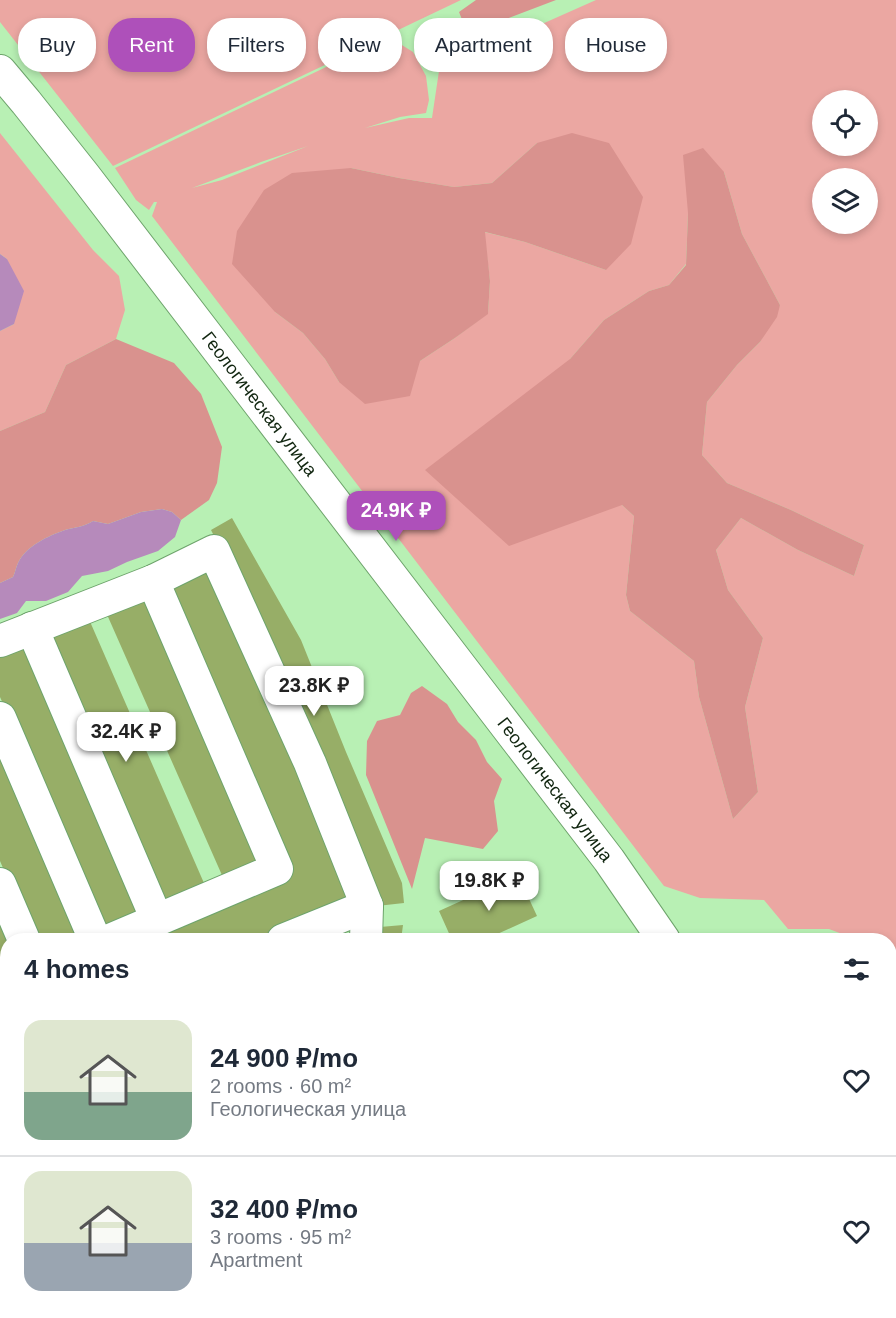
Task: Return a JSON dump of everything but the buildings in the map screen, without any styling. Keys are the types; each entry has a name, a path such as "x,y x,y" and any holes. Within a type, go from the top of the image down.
{"street":[{"name":"Геологическая улица","path":"0,70 84,175 602,850 659,933"},
{"path":"0,641 153,581 214,551 310,763 367,906 366,933"},
{"path":"127,933 277,869 153,581"},
{"path":"32,628 158,920"},
{"path":"0,718 91,933"},
{"path":"0,884 21,933"},
{"path":"300,933 367,906"}],"shaded area":[{"path":"0,0 461,0 423,18 414,18 414,22 402,28 402,18 318,18 318,68 113,166 39,72 96,72 96,18 18,18 18,45 0,22"},
{"path":"476,0 556,0 508,18 461,18 459,12"},
{"path":"596,0 896,0 896,933 840,933 829,929 788,929 764,900 700,898 664,886 152,216 157,202 154,202 149,210 136,200 115,168 318,71 402,72 402,45 414,54 414,72 424,72 426,76 429,100 426,113 400,117 365,128 409,118 432,118 439,72 553,72 553,19","holes":["537,143 606,270 525,242 484,232 490,281 488,313 420,361 339,382 325,359 303,333 275,312 351,168 454,187 492,183","308,146 222,180 192,188","724,172 742,234 780,305 760,342 737,365 707,402 702,455 727,483 864,545 854,576 798,550 741,518 716,550 728,590 763,638 745,707 758,792 733,819 699,697 694,661 630,611 626,595 634,516 622,505 570,359 604,320 649,291 669,285 686,264 688,213"]},
{"path":"0,133 93,250 119,276 125,310 116,339 66,365 45,412 0,431 0,331 14,324 7,259 0,254"},
{"path":"572,133 609,143 643,197 631,244 606,270 525,242 485,232 490,281 488,314 420,361 410,396 365,404 339,382 325,359 303,333 275,312 232,264 237,231 264,190 292,173 351,168 454,187 492,183 537,143"},
{"path":"703,148 724,172 742,234 780,305 777,317 760,342 737,365 707,402 702,455 727,483 864,545 854,576 798,550 741,518 716,550 728,590 763,638 745,707 758,792 733,819 699,697 694,661 630,611 626,595 634,516 622,505 509,546 425,470 570,359 604,320 649,291 669,285 686,265 688,213 683,155"},
{"path":"0,254 7,259 24,291 14,324 0,331"},
{"path":"116,339 174,363 201,394 222,447 217,483 209,500 181,520 172,512 162,509 141,512 108,524 93,521 58,532 26,552 17,565 13,577 0,583 0,431 45,412 66,365"},
{"path":"162,509 172,512 181,520 175,537 158,551 108,571 82,576 68,592 46,601 26,601 17,613 0,619 0,583 13,577 22,557 38,542 58,532 93,521 108,524 141,512"},
{"path":"422,686 447,704 458,722 476,740 487,762 502,779 494,801 498,831 483,849 425,838 412,889 366,775 367,741 377,721 400,715 411,693"}]}
